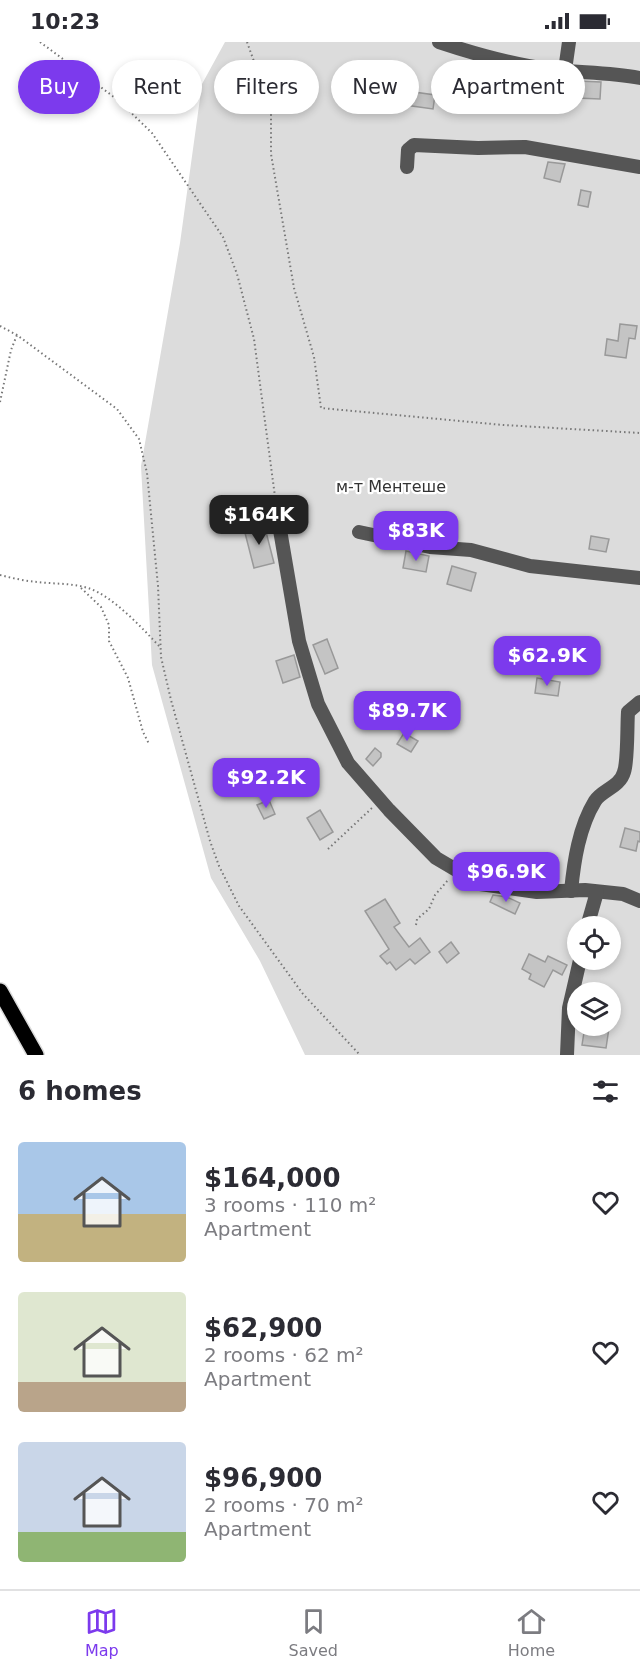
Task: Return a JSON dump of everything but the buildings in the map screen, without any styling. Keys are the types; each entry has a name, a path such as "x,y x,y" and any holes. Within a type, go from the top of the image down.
{"main road":[{"path":"0,991 36,1055"}],"street":[{"path":"439,42 484,57 503,60"},
{"path":"566,60 569,42"},
{"path":"585,71 622,74 640,78"},
{"path":"406,167 408,150 414,145 478,148 525,147 640,168"},
{"path":"280,530 299,641 318,704 348,763 436,858 480,884 537,892 572,891 623,894 640,901"},
{"path":"359,532 430,547 471,550 530,566 640,578"},
{"path":"572,891 573,861 584,826 596,799 618,783 625,772 628,712 640,702"},
{"path":"591,916 597,892"},
{"path":"567,1055 569,1008 578,970"}],"path":[{"path":"40,42 118,100 152,133 223,237 237,274 254,339 280,530"},
{"path":"247,42 271,109 271,154 294,288 314,357 321,408 503,425 640,433"},
{"path":"0,326 17,334 117,409 139,439 148,484 158,586 161,657 210,841 238,906 303,994 360,1055"},
{"path":"0,402 11,350 17,334"},
{"path":"0,575 37,582 79,586 104,595 161,647"},
{"path":"79,586 101,607 109,625 109,641 128,678 143,732 150,744"},
{"path":"328,849 381,800"},
{"path":"416,925 417,919 429,909 435,895 446,885 455,869"}],"green space":[{"name":"м-т Ментeше","path":"225,42 640,42 640,1055 305,1055 260,961 211,878 152,665 141,466 180,243 198,114 202,114 202,84 214,62 214,114 319,114 319,60 215,60"}]}
